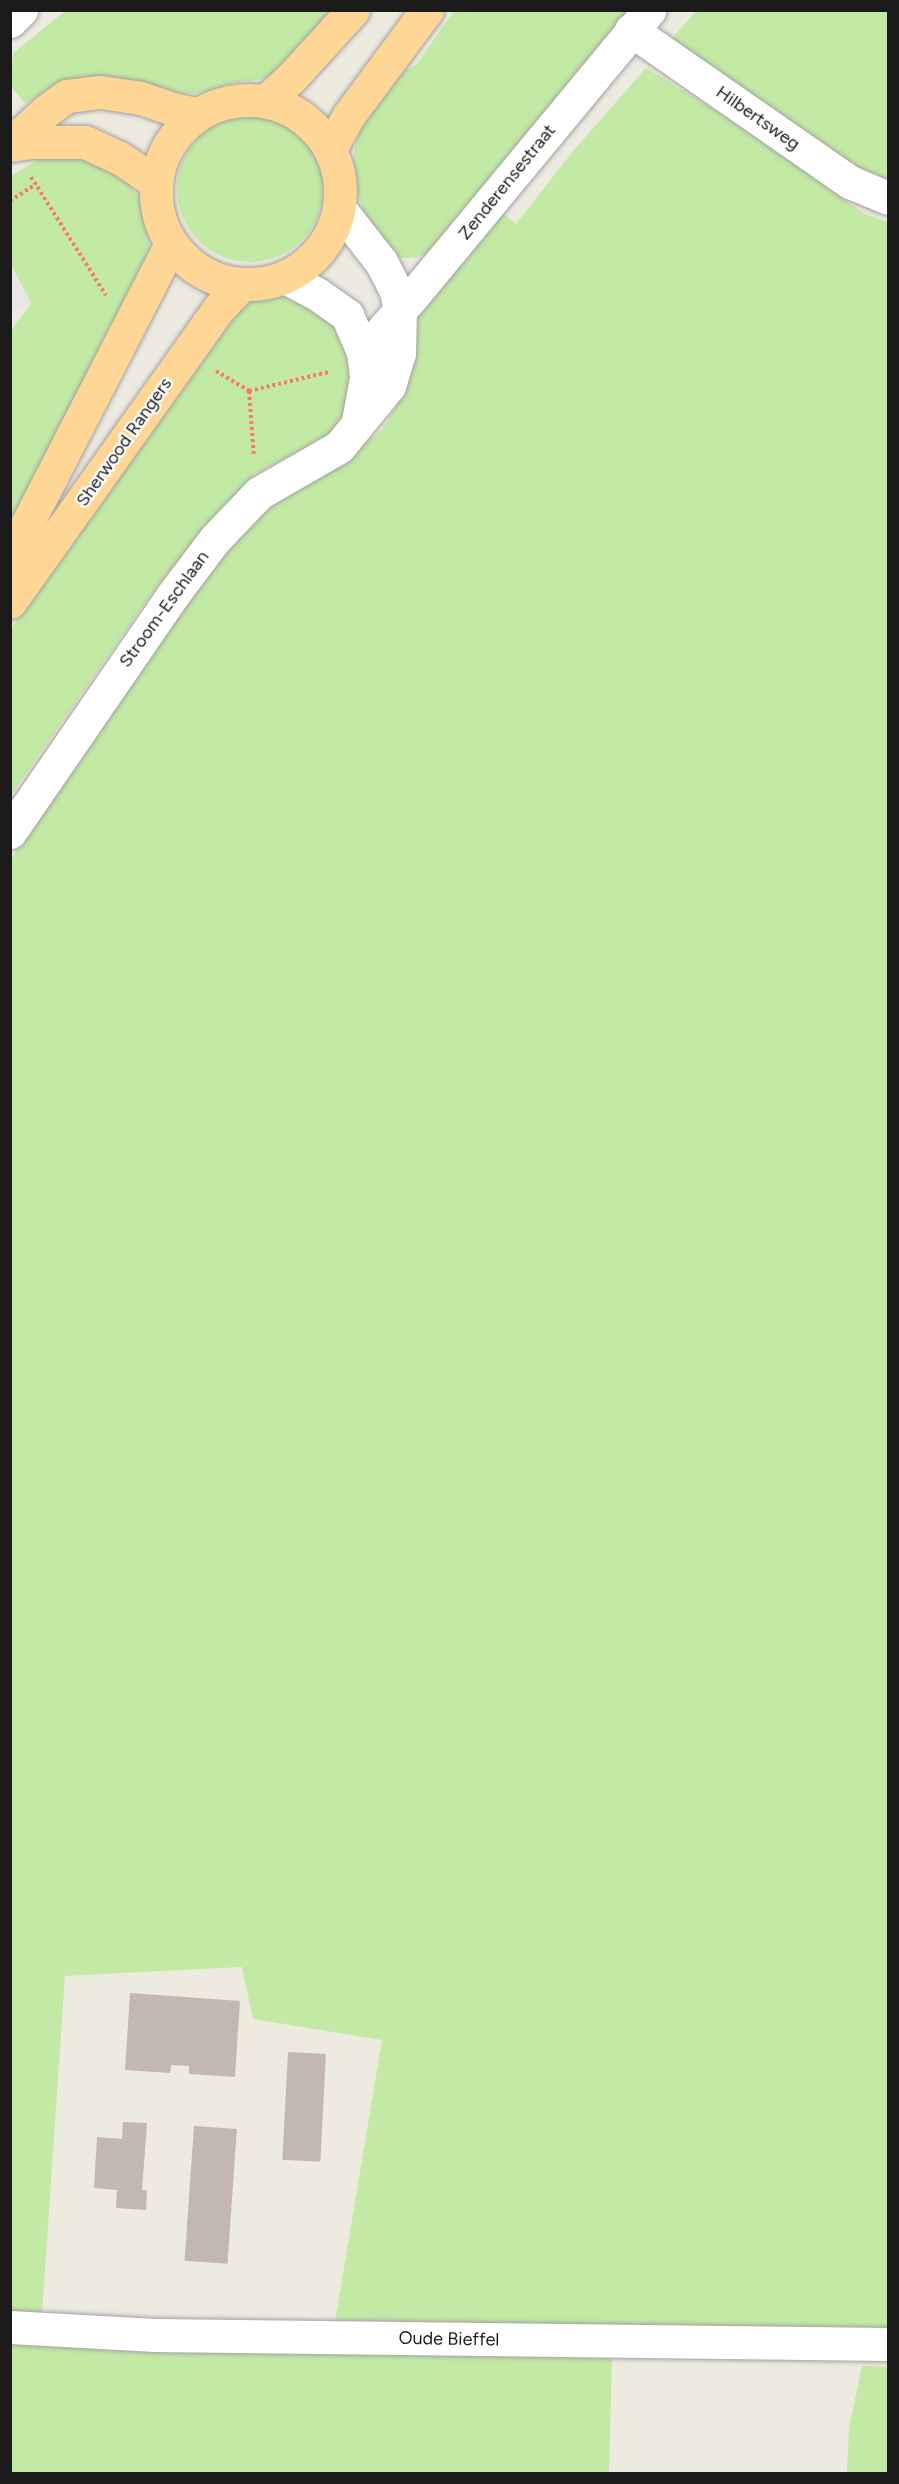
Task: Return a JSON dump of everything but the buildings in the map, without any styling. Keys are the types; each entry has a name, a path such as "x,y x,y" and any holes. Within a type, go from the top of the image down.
{"main road":[{"path":"266,101 353,10"},
{"path":"330,149 349,115 427,10"},
{"path":"10,144 46,111 67,96 100,92 141,98 176,110 197,114"},
{"path":"242,99 266,101 299,115 314,126 330,149 338,170 339,208 326,241 308,262 285,277 264,283 241,285 214,279 190,264 171,244 161,225 156,204 155,182 162,156 177,132 197,114 219,104 242,99"},
{"path":"10,144 85,142 120,158 155,182"},
{"path":"10,557 171,244"},
{"name":"Sherwood Rangers","path":"10,602 219,308 241,285"}],"street":[{"path":"10,21 21,10"},
{"name":"Hilbertsweg","path":"640,20 850,182 888,198"},
{"name":"Zenderensestraat","path":"363,352 640,20"},
{"name":"Stroom-Eschlaan","path":"10,832 171,596 215,539 259,493 339,447 389,387 399,354 400,310 392,280 381,262 339,208"},
{"path":"285,277 317,294 347,315 363,352 366,378 357,426"},
{"name":"Oude Bieffel","path":"10,2327 155,2335 888,2344"}],"path":[{"path":"10,201 36,184"},
{"path":"259,493 249,391 338,369 363,352"}],"green space":[{"path":"65,11 333,11 276,74 260,80 236,82 200,93 174,94 58,86 25,103 11,87 13,53"},
{"path":"454,11 628,11 427,254 414,258 399,258 384,251 369,229 353,166 355,146 362,124 396,75 416,65"},
{"path":"696,11 888,11 888,187 666,45"},
{"path":"646,68 740,125 865,214 888,222 888,2332 335,2322 382,2040 253,2019 242,1967 65,1976 42,2313 11,2313 11,859 101,719 221,558 262,513 303,488 382,430 397,405 408,366 411,326 503,213 516,224 573,151"},
{"path":"250,116 278,122 301,138 317,161 323,189 317,217 301,240 278,256 250,262 222,256 199,240 183,217 177,189 183,161 199,138 222,122"},
{"path":"42,157 88,157 129,183 140,200 150,248 148,262 11,534 11,331 31,303 11,265 11,176"},
{"path":"273,295 298,298 327,312 354,359 348,407 329,435 255,474 213,517 146,601 11,795 11,629 196,359 243,304"},
{"path":"11,2342 612,2359 609,2473 11,2474"},
{"path":"862,2366 888,2367 888,2473 847,2473 849,2428"}],"shaded area":[{"path":"11,265 31,303 10,314"}]}
